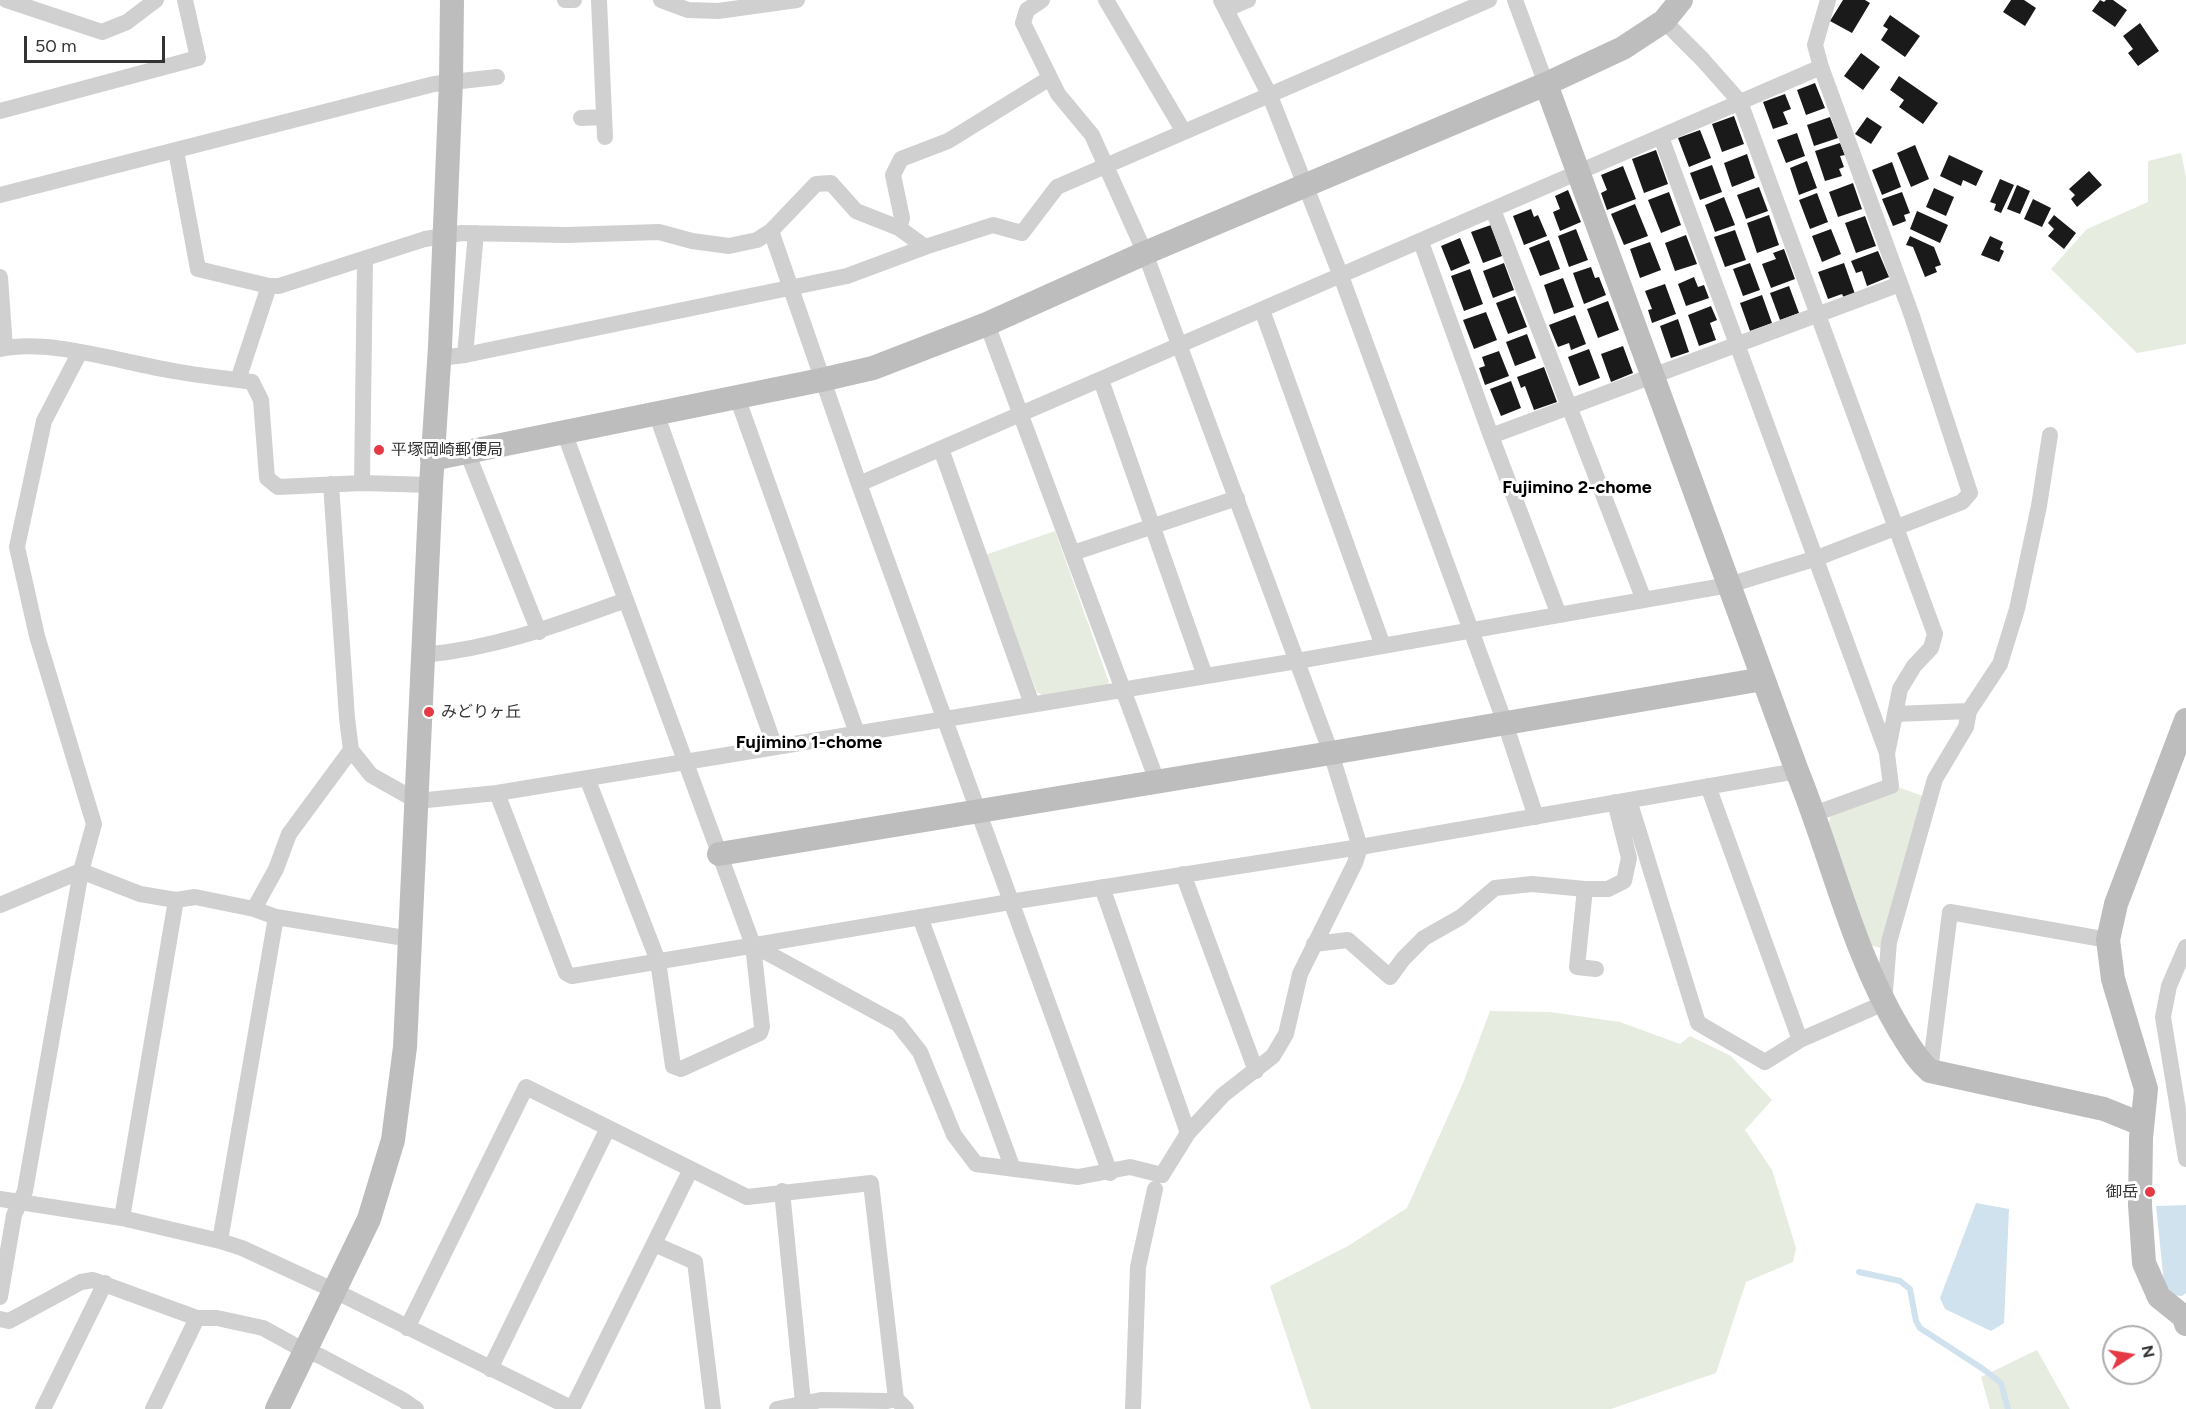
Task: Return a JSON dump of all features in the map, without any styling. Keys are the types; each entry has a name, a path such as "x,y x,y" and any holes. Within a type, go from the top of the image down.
{"street":[{"path":"6,0 102,32 127,22 156,0"},
{"path":"0,111 198,58 185,0"},
{"path":"277,1409 369,1219 393,1140 405,1047 432,459 440,353 452,0"},
{"path":"565,0 574,0"},
{"path":"599,0 605,137"},
{"path":"661,0 688,10 718,11 797,0"},
{"path":"753,945 898,1024 920,1052 954,1134 976,1164 1078,1178 1130,1167 1162,1175 1188,1133 1223,1095 1273,1056 1286,1034 1300,974 1355,862 1360,847 1331,753 1146,254 1092,135 1058,94 1023,23 1027,10 1042,0"},
{"path":"1106,0 1184,132"},
{"path":"1248,0 1224,5 1270,96 1341,276 1505,723 1536,817"},
{"path":"440,353 465,355 847,276 993,225 1022,233 1057,187 1489,0"},
{"path":"1515,0 1814,814 1862,952 1884,1003 1920,1064 1930,1071 2104,1109 2141,1124"},
{"path":"432,459 873,368 987,324 1545,84 1623,48 1664,21 1681,0"},
{"path":"331,484 351,750 371,775 417,801 497,793 1297,661 1729,585 1817,558 1962,502 1970,493 1900,284 1821,67 1815,45 1828,0"},
{"path":"1664,21 1740,102 1935,634 1930,648 1914,666 1900,689 1887,754"},
{"path":"859,484 1821,67"},
{"path":"0,195 434,84 497,77"},
{"path":"899,228 902,218 893,175 901,159 948,141 1050,78"},
{"path":"581,118 604,117"},
{"path":"1660,137 1817,558 1887,754 1891,786 1814,814"},
{"path":"176,151 198,269 269,285 279,286 425,239 476,233 566,235 659,232 692,241 729,246 758,240 771,231 816,184 831,183 856,211 899,228 925,247"},
{"path":"1493,210 1644,600"},
{"path":"771,231 821,380 1110,1173"},
{"path":"465,355 476,233"},
{"path":"1421,242 1559,615"},
{"path":"362,483 365,259"},
{"path":"0,277 3,348 21,345 80,352 175,372 252,382 261,400 267,478 278,487 362,483 431,485"},
{"path":"1491,436 1900,284"},
{"path":"238,380 269,285"},
{"path":"1262,310 1383,646"},
{"path":"987,324 1157,781"},
{"path":"0,1298 14,1215 25,1191 81,871 94,824 37,636 17,547 44,421 80,352"},
{"path":"1101,380 1205,676"},
{"path":"737,397 857,733"},
{"path":"656,413 774,747"},
{"path":"564,432 753,945 762,1027 760,1033 681,1069 673,1066 658,961 587,778"},
{"path":"1884,1003 1889,942 1935,778 1966,727 1969,711 2000,664 2017,609 2039,506 2050,435"},
{"path":"941,449 1032,704"},
{"path":"467,452 539,632"},
{"path":"1073,553 1237,498"},
{"path":"424,655 463,651 539,632 626,600"},
{"path":"719,854 1763,679"},
{"path":"1895,714 1969,711"},
{"path":"2185,1318 2159,1297 2144,1263 2140,1205 2141,1124 2146,1089 2113,979 2108,940 2116,903 2186,720"},
{"path":"254,909 276,869 289,834 351,750"},
{"path":"497,793 566,973 572,976 1010,902 1360,847 1797,771"},
{"path":"1708,786 1800,1040"},
{"path":"1622,801 1698,1023 1765,1062 1800,1040 1884,1003"},
{"path":"1314,944 1348,940 1390,977 1403,959 1424,938 1461,917 1495,888 1532,884 1608,889 1624,881 1629,858 1622,801"},
{"path":"0,905 81,871 140,894 176,900 195,897 254,909 276,917 411,939"},
{"path":"1183,874 1256,1071"},
{"path":"1102,887 1188,1133"},
{"path":"1585,889 1577,967 1596,969"},
{"path":"122,1218 176,900"},
{"path":"1930,1071 1950,912 2108,940"},
{"path":"220,1241 276,917"},
{"path":"920,917 1013,1169"},
{"path":"2186,947 2169,986 2163,1017 2186,1159"},
{"path":"406,1328 526,1087 747,1197 782,1191 871,1183 901,1404 887,1401 821,1400 777,1409"},
{"path":"490,1369 608,1128"},
{"path":"0,1199 122,1218 242,1248 333,1290 573,1409 691,1169"},
{"path":"1133,1409 1138,1267 1155,1189"},
{"path":"782,1191 803,1402"},
{"path":"654,1244 695,1262 712,1409"},
{"path":"0,1319 9,1321 81,1282 93,1280 197,1318 218,1317 263,1328 417,1409"},
{"path":"43,1409 105,1283"},
{"path":"153,1409 197,1318"}],"shaded area":[{"path":"2181,153 2186,177 2186,344 2137,353 2051,269 2087,229 2148,202 2148,161"},
{"path":"1055,531 1109,682 1107,685 1043,696 1037,692 985,555"},
{"path":"1895,786 1923,796 1885,949 1869,945 1828,828 1831,813"},
{"path":"1490,1011 1550,1012 1620,1022 1680,1044 1690,1036 1731,1056 1772,1100 1745,1130 1772,1170 1796,1248 1793,1262 1746,1282 1716,1373 1611,1409 1311,1409 1270,1286 1348,1246 1407,1208 1463,1083"},
{"path":"2037,1350 2070,1409 1990,1409 1981,1377"}],"water":[{"path":"1976,1203 2009,1209 2004,1323 1991,1331 1945,1309 1940,1298"},
{"path":"2186,1205 2186,1293 2182,1296 2171,1295 2164,1283 2156,1206"}],"building":[{"path":"1843,0 1865,0 1870,3 1852,33 1830,21"},
{"path":"2011,0 2024,0 2036,8 2025,26 2003,12"},
{"path":"2100,0 2104,2 2113,0 2127,10 2115,27 2092,11"},
{"path":"1890,15 1920,36 1905,57 1881,40 1888,29 1883,26"},
{"path":"2140,23 2159,51 2138,66 2128,53 2133,49 2123,36"},
{"path":"1861,53 1880,67 1863,90 1844,76"},
{"path":"1899,76 1938,103 1923,124 1899,107 1904,100 1890,90"},
{"path":"1815,83 1825,108 1806,115 1797,90"},
{"path":"1785,94 1791,109 1783,112 1788,124 1773,129 1763,102"},
{"path":"1734,116 1744,144 1722,152 1712,124"},
{"path":"1830,117 1838,138 1814,146 1807,125"},
{"path":"1867,117 1882,127 1871,144 1855,134"},
{"path":"1700,130 1711,158 1689,167 1678,138"},
{"path":"1797,133 1805,156 1786,163 1777,140"},
{"path":"1840,143 1845,155 1840,156 1844,167 1839,169 1842,176 1825,181 1815,151"},
{"path":"1915,145 1929,179 1911,187 1897,153"},
{"path":"1656,150 1668,184 1644,193 1632,159"},
{"path":"1747,154 1755,178 1732,187 1724,163"},
{"path":"1949,155 1983,171 1976,186 1963,180 1961,186 1940,176"},
{"path":"1807,161 1817,188 1799,195 1790,168"},
{"path":"1892,162 1901,187 1882,195 1872,170"},
{"path":"1712,165 1722,192 1700,200 1690,173"},
{"path":"1623,166 1636,199 1607,210 1601,193 1607,190 1601,175"},
{"path":"2089,171 2102,185 2077,207 2071,199 2075,195 2069,189"},
{"path":"2000,179 2014,185 2001,213 1994,210 1996,204 1990,202"},
{"path":"1853,183 1862,209 1838,217 1829,192"},
{"path":"2017,185 2030,191 2020,214 2007,209"},
{"path":"1759,187 1768,211 1746,219 1737,195"},
{"path":"1934,188 1954,197 1946,216 1926,207"},
{"path":"1568,190 1581,222 1560,231 1553,212 1560,209 1555,196"},
{"path":"1669,192 1681,225 1661,233 1648,200"},
{"path":"1902,192 1910,213 1904,215 1906,221 1893,226 1882,199"},
{"path":"1817,193 1828,222 1810,229 1799,200"},
{"path":"1724,197 1735,225 1715,232 1705,205"},
{"path":"2033,199 2051,208 2042,227 2024,219"},
{"path":"1635,204 1648,236 1624,245 1611,214"},
{"path":"1531,209 1534,217 1538,215 1547,236 1524,245 1513,216"},
{"path":"1917,211 1948,225 1940,243 1910,229"},
{"path":"1769,215 1779,245 1757,253 1747,223"},
{"path":"2054,215 2076,233 2064,249 2048,236 2054,229 2048,223"},
{"path":"1865,216 1876,246 1856,253 1845,223"},
{"path":"1491,225 1502,256 1483,263 1471,232"},
{"path":"1576,229 1588,260 1569,267 1558,236"},
{"path":"1831,229 1841,254 1822,262 1812,236"},
{"path":"1735,230 1746,260 1725,267 1714,237"},
{"path":"1686,235 1697,264 1675,271 1665,243"},
{"path":"1910,236 1934,247 1941,265 1935,267 1937,272 1925,277 1913,247 1906,245"},
{"path":"1990,236 2003,242 2000,249 2004,251 1999,262 1981,255"},
{"path":"1460,238 1470,263 1451,271 1441,246"},
{"path":"1549,240 1560,269 1540,276 1529,248"},
{"path":"1650,242 1661,270 1640,278 1630,249"},
{"path":"1784,249 1795,279 1771,288 1762,264 1776,259 1773,253"},
{"path":"1878,251 1889,277 1867,286 1862,271 1856,273 1851,261"},
{"path":"1504,263 1514,290 1493,298 1483,271"},
{"path":"1750,263 1760,290 1743,296 1733,269"},
{"path":"1844,263 1855,294 1844,298 1842,294 1828,299 1818,272"},
{"path":"1591,267 1595,278 1599,277 1606,295 1584,304 1573,273"},
{"path":"1470,269 1483,304 1464,311 1451,276"},
{"path":"1694,277 1698,287 1704,285 1709,298 1686,306 1678,284"},
{"path":"1563,278 1574,307 1554,314 1544,285"},
{"path":"1665,284 1676,314 1652,323 1648,310 1652,309 1645,291"},
{"path":"1789,286 1799,313 1780,320 1770,293"},
{"path":"1762,295 1772,323 1750,331 1740,303"},
{"path":"1515,296 1527,327 1508,334 1496,303"},
{"path":"1608,301 1619,330 1598,338 1587,309"},
{"path":"1711,306 1717,320 1710,323 1716,340 1699,346 1688,315"},
{"path":"1486,312 1497,340 1474,349 1463,320"},
{"path":"1575,315 1586,344 1571,350 1569,343 1558,347 1549,325"},
{"path":"1678,319 1689,352 1671,358 1660,326"},
{"path":"1527,334 1536,358 1515,366 1506,342"},
{"path":"1623,346 1633,373 1611,382 1601,354"},
{"path":"1589,349 1600,378 1579,386 1568,357"},
{"path":"1499,351 1509,376 1485,385 1479,368 1485,366 1482,357"},
{"path":"1544,367 1557,402 1534,410 1525,386 1521,388 1517,377"},
{"path":"1511,381 1521,408 1501,416 1490,389"}],"waterway":[{"path":"1859,1272 1900,1281 1910,1289 1916,1321 1920,1328 2001,1383 2008,1409"}],"place":[{"name":"平塚岡崎郵便局","path":"379,450"},
{"name":"みどりヶ丘","path":"429,712"},
{"name":"御岳","path":"2150,1192"}],"district":[{"name":"Fujimino 2-chome","path":"1577,488"},
{"name":"Fujimino 1-chome","path":"809,743"}]}
